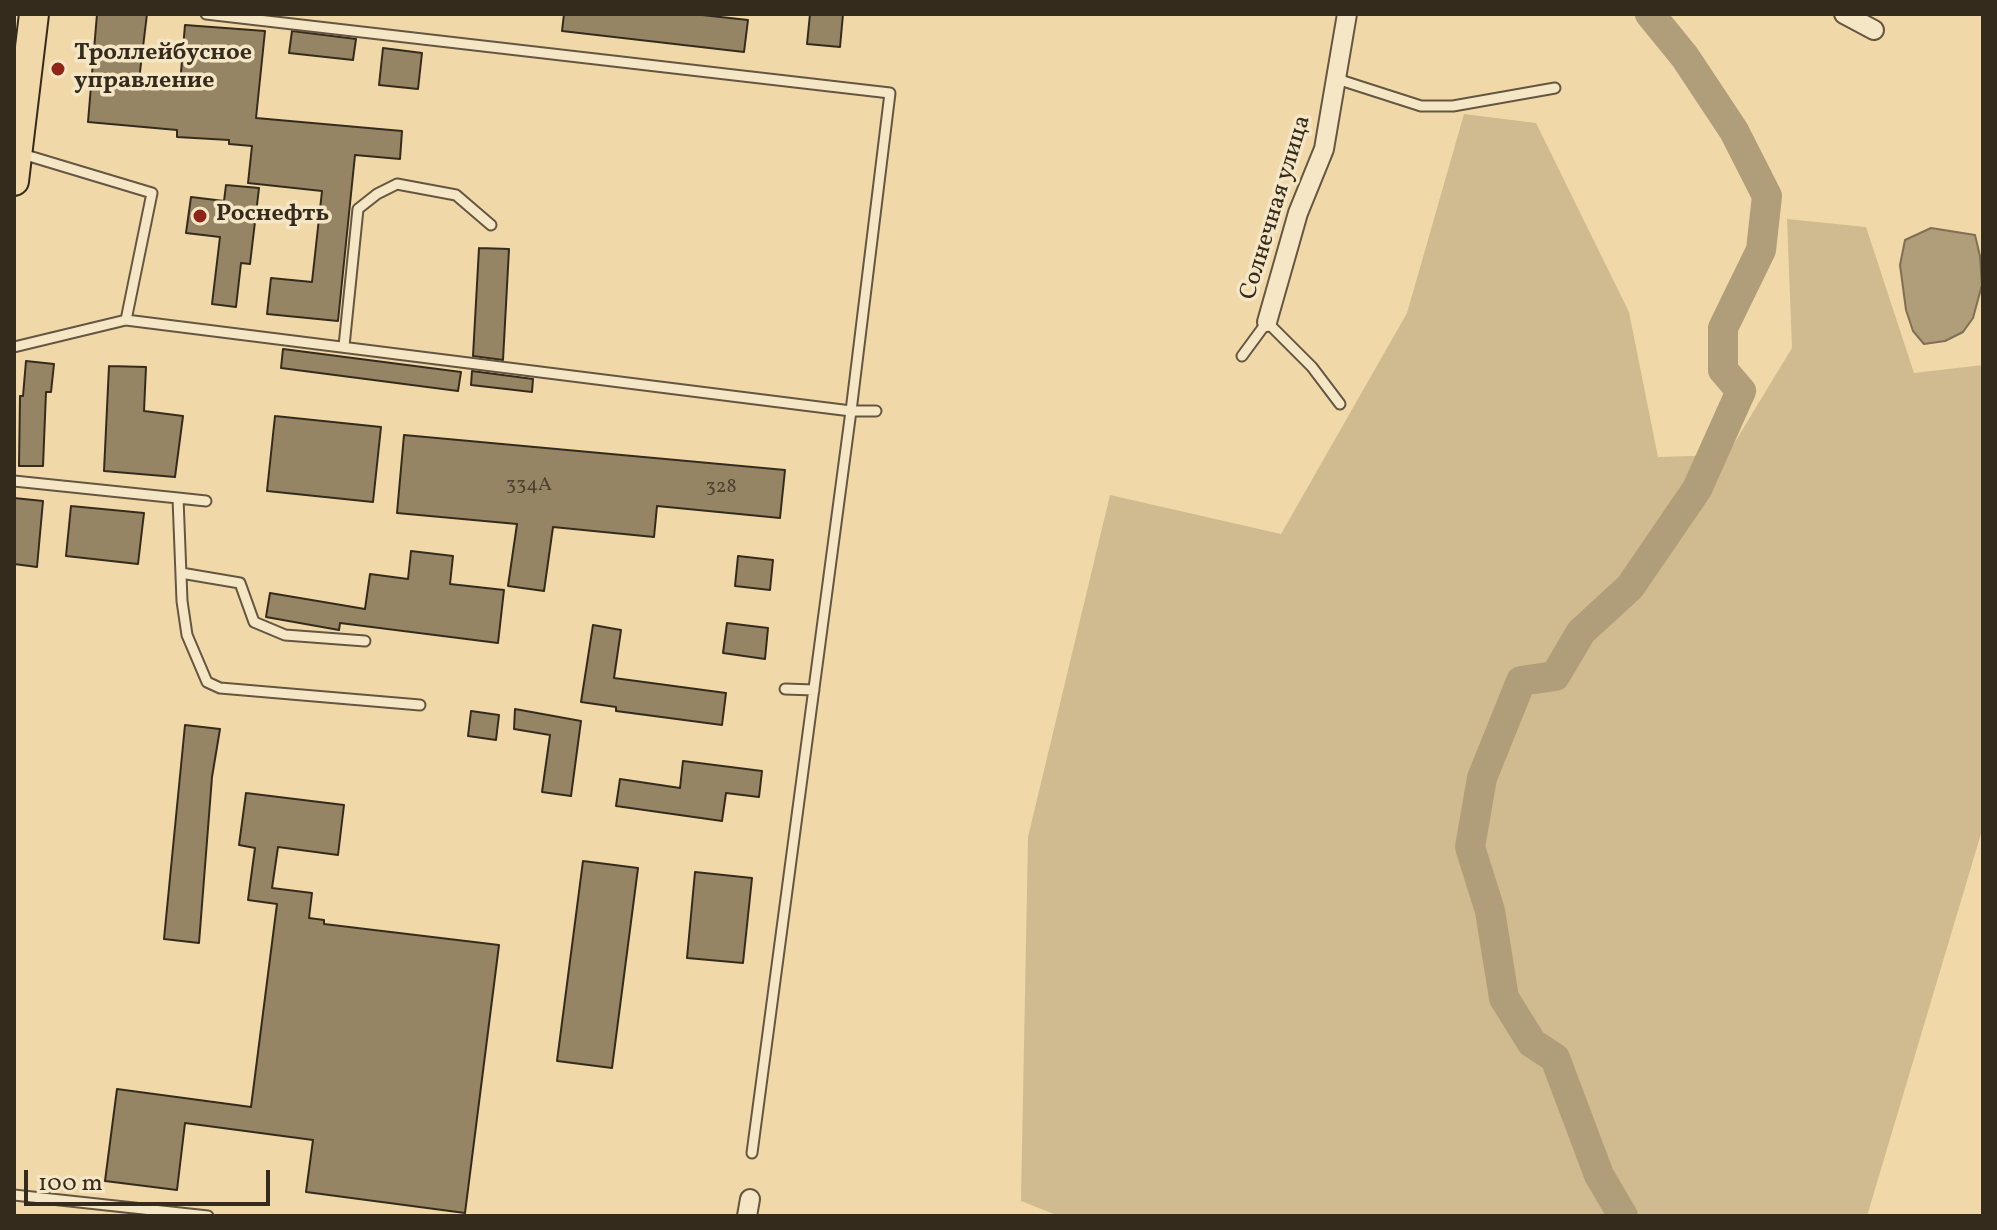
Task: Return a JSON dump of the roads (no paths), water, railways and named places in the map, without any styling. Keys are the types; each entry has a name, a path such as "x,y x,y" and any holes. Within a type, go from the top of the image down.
{"main road":[{"path":"14,181 34,14"}],"street":[{"name":"Солнечная улица","path":"1267,322 1298,213 1324,149 1347,14"},
{"path":"1844,14 1874,30"}],"lane":[{"path":"206,14 890,93 752,1153"},
{"path":"1337,79 1421,106 1453,106 1555,88"},
{"path":"18,152 152,193 126,320"},
{"path":"344,346 358,209 397,184 456,195 491,225"},
{"path":"14,347 126,320 851,411 876,411"},
{"path":"1242,356 1267,322 1312,367 1340,404"},
{"path":"14,481 206,501"},
{"path":"178,498 182,601 187,635 207,682 220,688 420,705"},
{"path":"181,573 240,583 254,622 285,635 365,641"},
{"path":"785,689 814,690"},
{"path":"14,1195 208,1216"}],"waterway":[{"path":"1623,1216 1599,1175 1555,1058 1532,1043 1504,998 1490,911 1470,847 1482,778 1521,681 1555,676 1581,632 1630,587 1697,489 1741,391 1723,370 1723,328 1761,250 1767,196 1734,131 1685,57 1650,14"}],"place":[{"name":"Троллейбусное управление","path":"58,69"},
{"name":"Роснефть","path":"200,216"}]}
